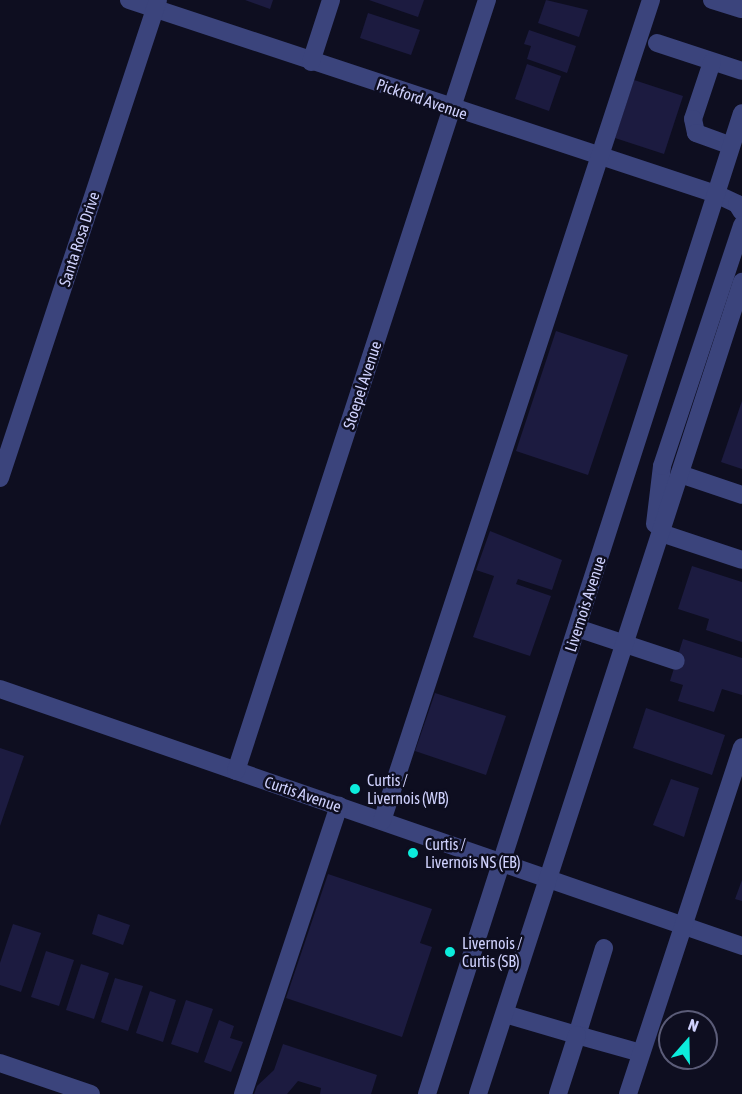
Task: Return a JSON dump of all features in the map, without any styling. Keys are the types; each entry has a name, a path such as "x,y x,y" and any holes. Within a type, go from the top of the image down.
{"street":[{"name":"Pickford Avenue","path":"129,0 157,4 311,62 452,110 716,194 737,204 742,212"},
{"path":"311,62 331,0"},
{"name":"Stoepel Avenue","path":"236,771 487,0"},
{"path":"382,821 651,0"},
{"path":"712,0 742,9"},
{"name":"Santa Rosa Drive","path":"0,478 157,4"},
{"path":"657,43 742,71"},
{"path":"712,62 693,119 696,133 731,146"},
{"name":"Livernois Avenue","path":"427,1094 742,113"},
{"path":"649,567 662,466 742,225"},
{"path":"478,1094 742,282"},
{"path":"680,474 742,495"},
{"path":"661,533 742,560"},
{"path":"578,628 676,661"},
{"name":"Curtis Avenue","path":"0,689 742,946"},
{"path":"628,1094 742,747"},
{"path":"243,1094 339,806"},
{"path":"558,1094 604,948"},
{"path":"505,1014 641,1053"},
{"path":"0,1063 91,1094"}],"building":[{"path":"245,0 273,0 270,9"},
{"path":"369,0 424,0 418,17"},
{"path":"546,0 588,10 579,37 538,23"},
{"path":"368,13 420,30 411,55 360,38"},
{"path":"529,30 576,46 567,73 527,59 531,46 524,44"},
{"path":"527,64 561,76 549,111 515,99"},
{"path":"634,80 683,96 664,154 615,138"},
{"path":"556,331 628,355 588,475 516,451"},
{"path":"742,401 742,469 721,462"},
{"path":"490,531 562,560 552,590 518,579 516,584 551,596 530,656 473,637 494,576 476,570"},
{"path":"692,566 742,582 742,642 706,630 709,619 678,609"},
{"path":"683,639 742,658 742,695 722,689 714,712 678,701 683,685 670,681"},
{"path":"435,693 506,716 486,775 415,751"},
{"path":"646,708 725,735 712,775 633,748"},
{"path":"0,748 24,756 0,826"},
{"path":"671,779 699,788 684,837 653,825"},
{"path":"328,874 432,909 420,943 432,947 402,1037 286,998"},
{"path":"742,880 742,901 735,899"},
{"path":"98,914 130,925 123,945 92,934"},
{"path":"13,924 41,933 21,992 0,985 0,963"},
{"path":"46,951 74,960 59,1006 31,997"},
{"path":"81,964 109,973 94,1019 66,1010"},
{"path":"115,978 143,986 128,1031 101,1022"},
{"path":"150,991 176,1000 163,1042 136,1033"},
{"path":"186,1000 213,1009 198,1053 171,1044"},
{"path":"219,1020 234,1026 230,1038 243,1042 231,1072 204,1062"},
{"path":"283,1044 377,1075 371,1094 320,1094 321,1088 298,1081 287,1094 254,1094 257,1086 274,1070"}],"place":[{"name":"Curtis / Livernois (WB)","path":"355,789"},
{"name":"Curtis / Livernois NS (EB)","path":"413,853"},
{"name":"Livernois / Curtis (SB)","path":"450,952"}]}
